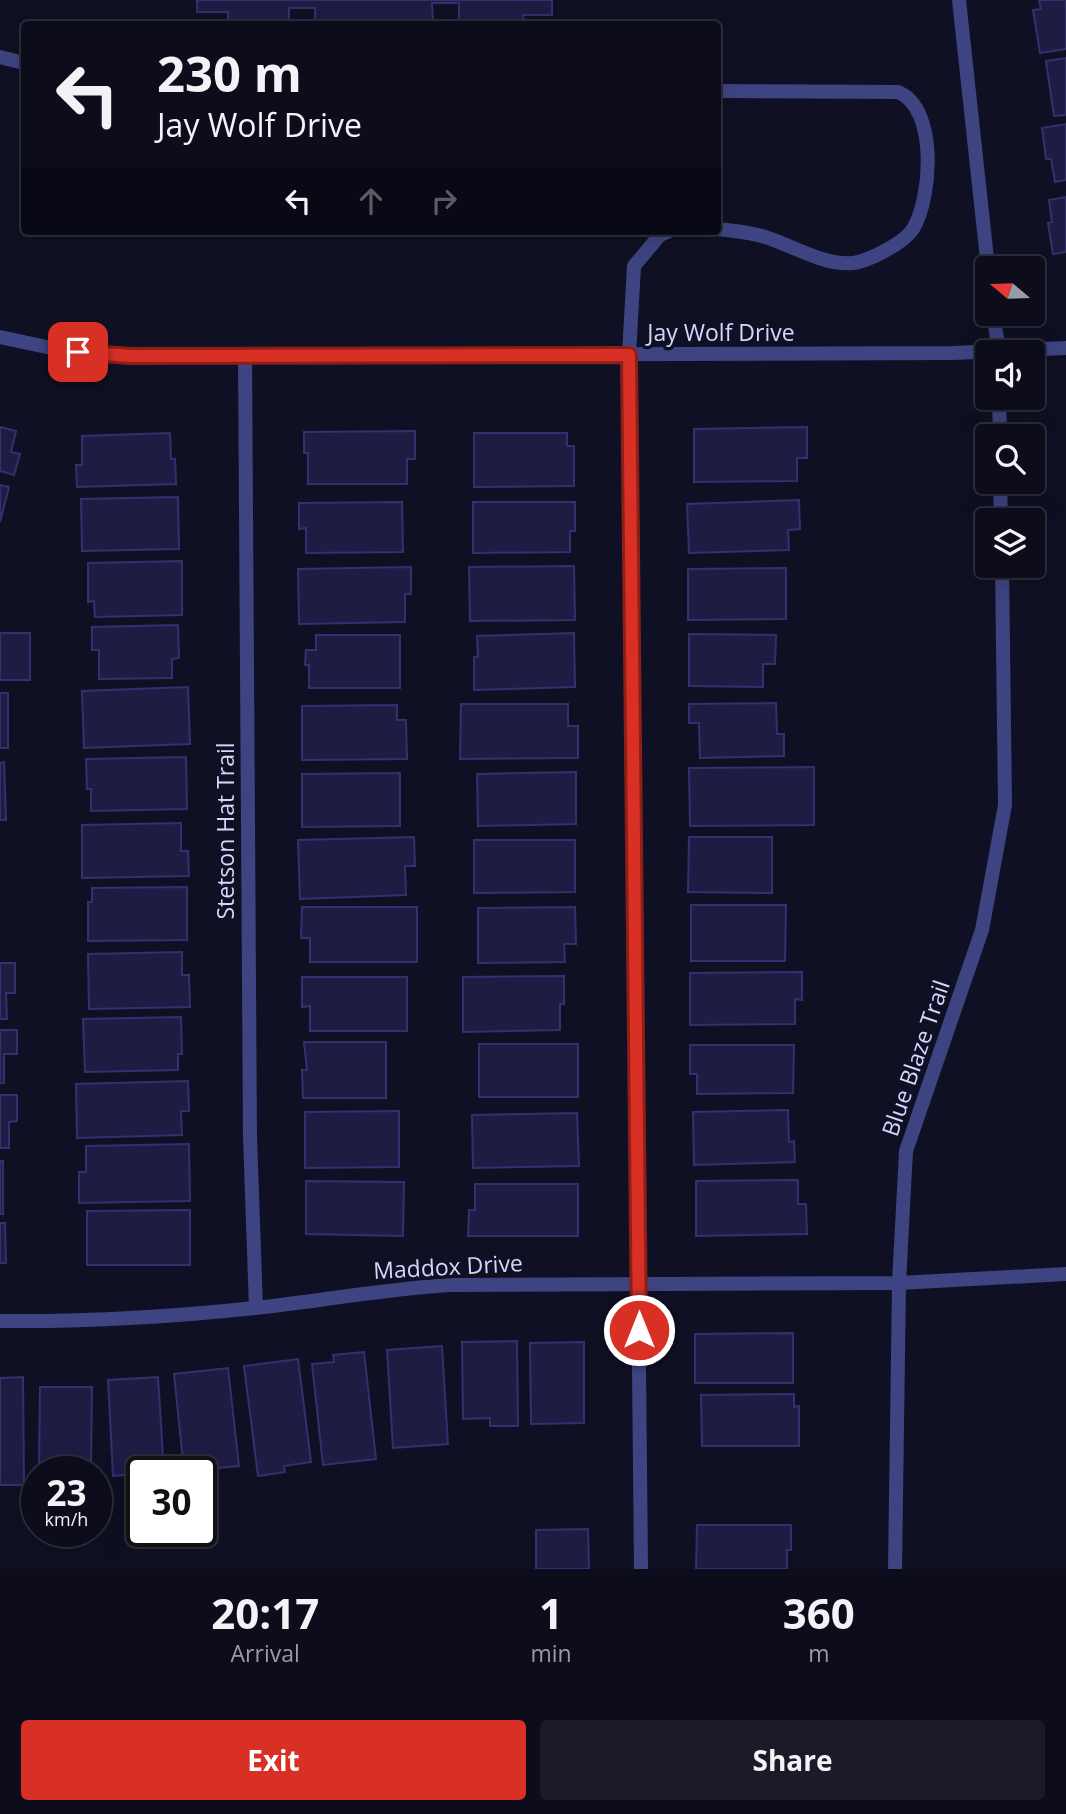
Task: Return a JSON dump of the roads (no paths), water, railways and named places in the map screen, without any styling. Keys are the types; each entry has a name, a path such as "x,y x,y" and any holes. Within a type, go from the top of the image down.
{"street":[{"path":"959,0 987,256"},
{"path":"0,57 21,62"},
{"path":"721,91 898,92 910,97 918,109 927,139 926,200 912,231 897,244 879,253 853,263 827,260 763,236 721,229"},
{"path":"641,1569 629,355 634,266 660,235"},
{"name":"Jay Wolf Drive","path":"0,337 95,354 629,355 975,351"},
{"name":"Jay Wolf Drive","path":"1045,349 1066,348"},
{"name":"Stetson Hat Trail","path":"245,355 250,1137 256,1308"},
{"name":"Blue Blaze Trail","path":"895,1569 899,1283 906,1151 982,930 1005,805 1002,578"},
{"name":"Maddox Drive","path":"0,1321 120,1320 256,1308 438,1286 899,1283 1066,1274"}]}
